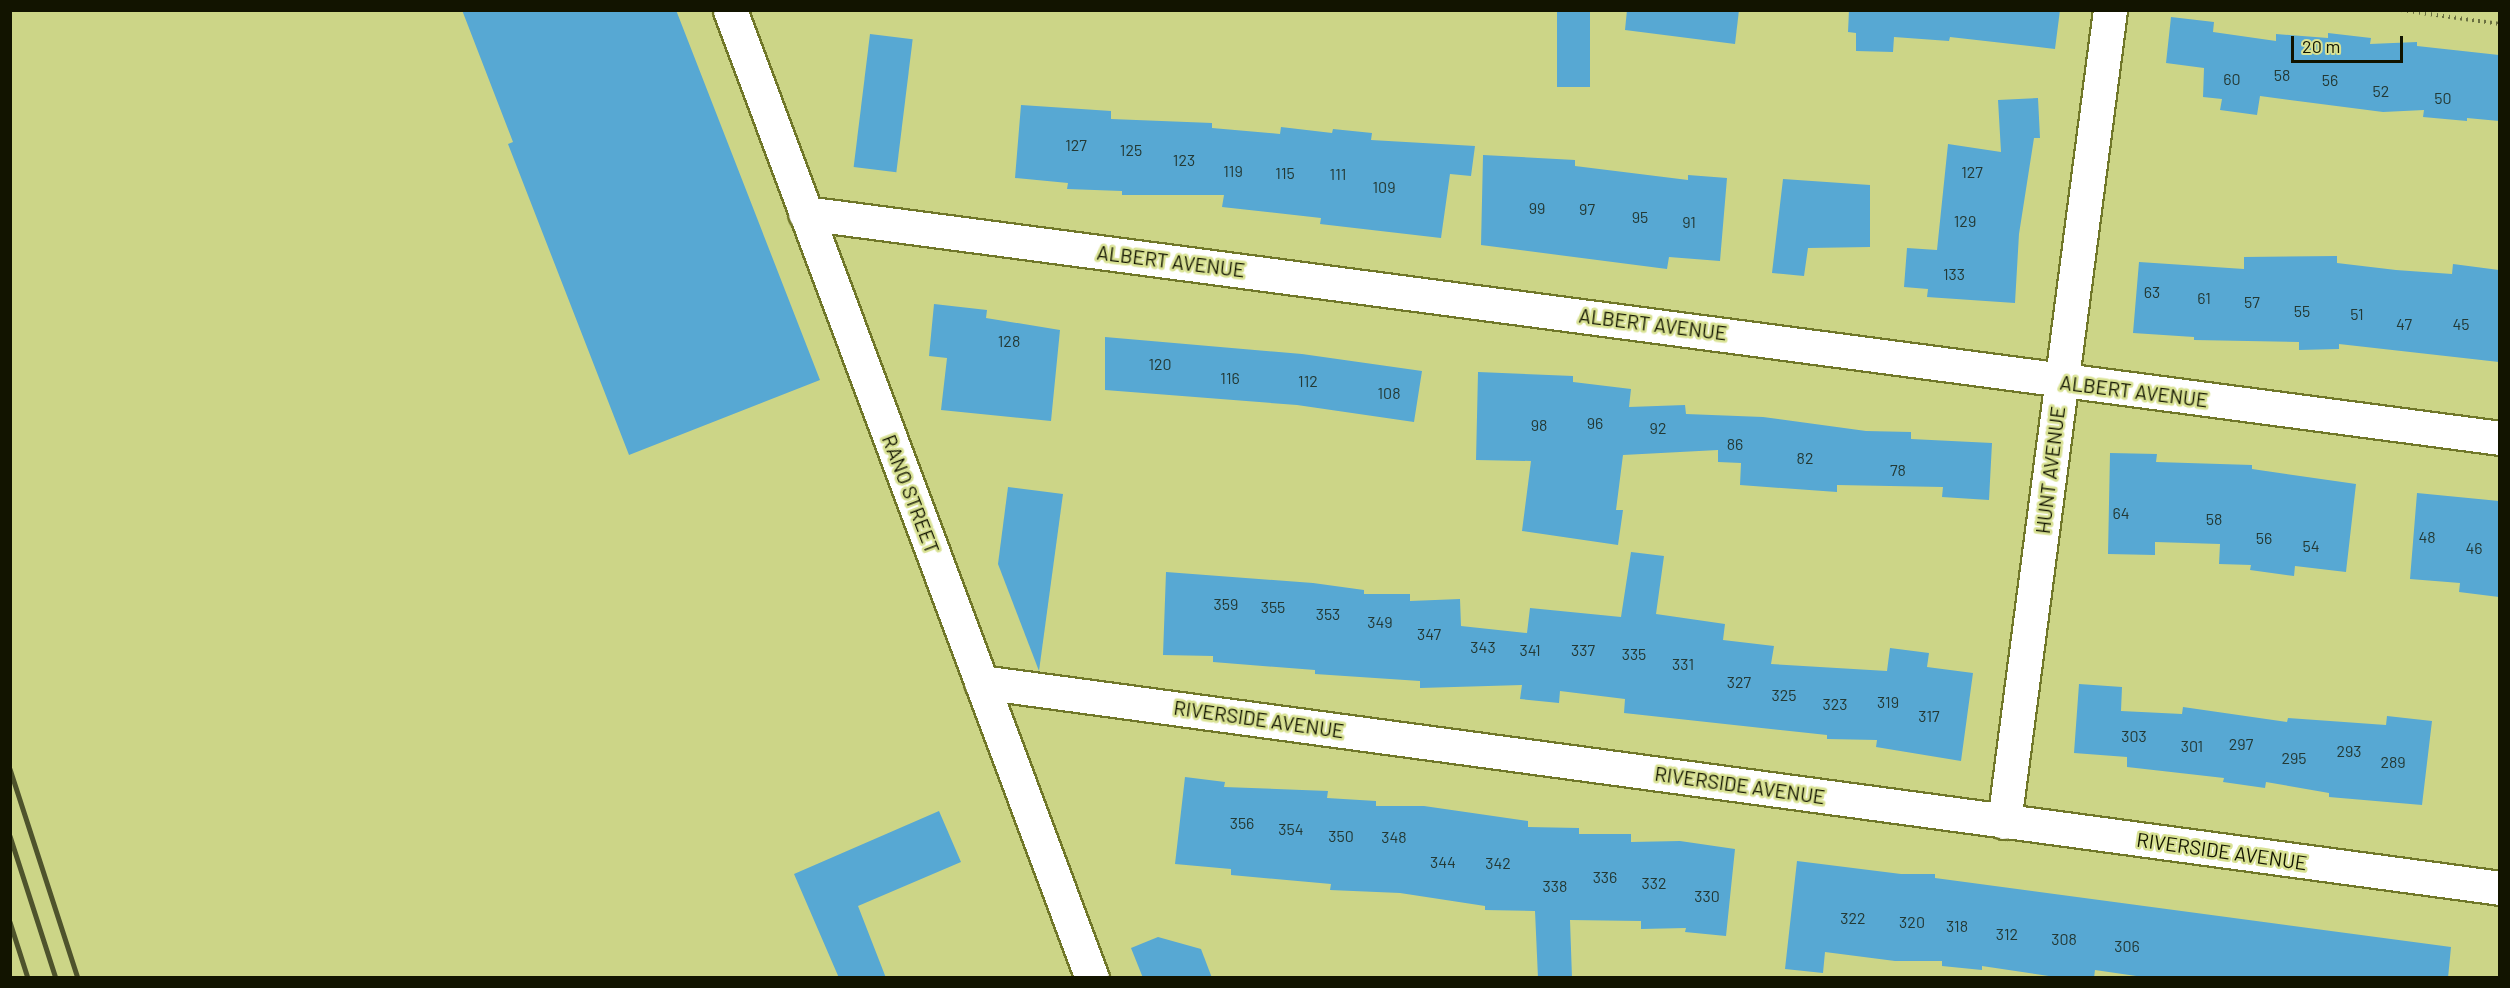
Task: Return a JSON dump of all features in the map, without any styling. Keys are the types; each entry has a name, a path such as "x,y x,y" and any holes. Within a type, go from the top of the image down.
{"street":[{"name":"RANO STREET","path":"730,10 1092,978"},
{"name":"HUNT AVENUE","path":"2004,822 2110,10"},
{"name":"ALBERT AVENUE","path":"805,213 1730,334 2061,381 2499,438"},
{"name":"RIVERSIDE AVENUE","path":"981,682 2499,888"}],"path":[{"path":"2401,10 2499,24"}],"building":[{"path":"462,10 676,10 820,380 629,455 508,144 513,142"},
{"path":"1557,10 1590,10 1590,87 1557,87"},
{"path":"1627,10 1739,10 1735,44 1625,30"},
{"path":"1849,10 2060,10 2055,49 1950,37 1949,41 1894,37 1893,52 1856,51 1856,33 1848,32"},
{"path":"2171,17 2214,22 2213,32 2276,41 2276,34 2328,38 2328,33 2371,38 2370,44 2417,42 2417,46 2499,55 2499,121 2423,117 2424,110 2383,112 2260,96 2257,115 2220,110 2222,99 2203,97 2204,68 2166,63"},
{"path":"870,34 913,39 896,172 854,167"},
{"path":"2038,98 2040,138 2034,138 2019,234 2015,303 1927,297 1928,289 1904,287 1907,248 1937,250 1948,144 2001,152 1998,100"},
{"path":"1021,105 1111,111 1111,119 1212,123 1212,128 1280,134 1281,127 1332,133 1333,129 1372,133 1371,140 1475,146 1471,176 1450,174 1441,238 1320,224 1321,218 1222,207 1224,195 1122,195 1122,191 1067,189 1068,183 1015,178"},
{"path":"1483,155 1575,160 1575,166 1688,180 1688,175 1727,178 1720,261 1669,257 1667,269 1481,245"},
{"path":"1783,179 1870,185 1870,247 1808,248 1804,276 1772,273"},
{"path":"2337,256 2337,263 2396,270 2452,274 2453,264 2499,270 2499,362 2339,344 2339,349 2299,350 2299,342 2194,340 2194,337 2133,333 2139,262 2244,269 2244,257"},
{"path":"934,304 987,310 986,318 1060,330 1051,421 941,410 947,358 929,356"},
{"path":"1105,337 1302,354 1422,371 1414,422 1297,405 1105,390"},
{"path":"1478,372 1573,376 1573,382 1631,389 1629,407 1685,405 1686,414 1763,417 1866,431 1911,432 1911,439 1992,443 1989,500 1942,497 1943,487 1837,485 1837,492 1740,485 1741,463 1718,462 1718,450 1623,455 1616,510 1623,510 1618,545 1522,531 1531,461 1476,460"},
{"path":"2110,453 2157,454 2156,462 2252,465 2252,469 2356,484 2346,572 2295,566 2294,576 2250,570 2251,565 2219,564 2220,544 2155,542 2155,555 2108,554"},
{"path":"1008,487 1063,494 1039,671 998,564"},
{"path":"2417,493 2499,501 2499,597 2459,592 2460,583 2410,579"},
{"path":"1631,552 1664,556 1656,614 1725,624 1723,640 1774,646 1771,664 1887,671 1890,648 1929,653 1927,667 1973,673 1961,761 1876,747 1877,740 1827,739 1827,735 1624,713 1625,699 1560,691 1559,703 1520,699 1522,685 1420,688 1420,681 1315,674 1315,670 1213,662 1213,656 1163,655 1166,572 1313,583 1364,590 1364,594 1410,594 1410,601 1460,599 1461,626 1527,633 1530,608 1621,617"},
{"path":"2079,684 2122,687 2121,711 2182,714 2183,707 2287,722 2288,718 2386,725 2387,716 2432,721 2422,805 2329,797 2329,793 2266,782 2265,788 2223,782 2224,778 2127,767 2127,757 2074,753"},
{"path":"1185,777 1225,782 1224,787 1328,791 1327,798 1376,801 1376,806 1424,806 1528,821 1528,827 1579,828 1579,834 1631,834 1631,842 1680,841 1735,849 1726,936 1685,932 1686,928 1641,929 1641,921 1570,920 1572,978 1538,978 1535,911 1485,910 1485,906 1400,893 1330,890 1331,884 1231,875 1231,869 1175,864"},
{"path":"939,811 961,862 858,906 886,978 839,978 794,874"},
{"path":"1797,861 1901,874 1935,874 1935,878 2451,947 2448,978 2150,978 2095,970 2094,978 2062,978 1982,966 1982,970 1942,966 1942,961 1895,961 1825,952 1823,973 1785,969"},
{"path":"1158,937 1201,949 1212,978 1143,978 1131,948"}],"railway":[{"path":"10,769 78,978"},
{"path":"10,836 56,978"},
{"path":"10,922 28,978"}]}
